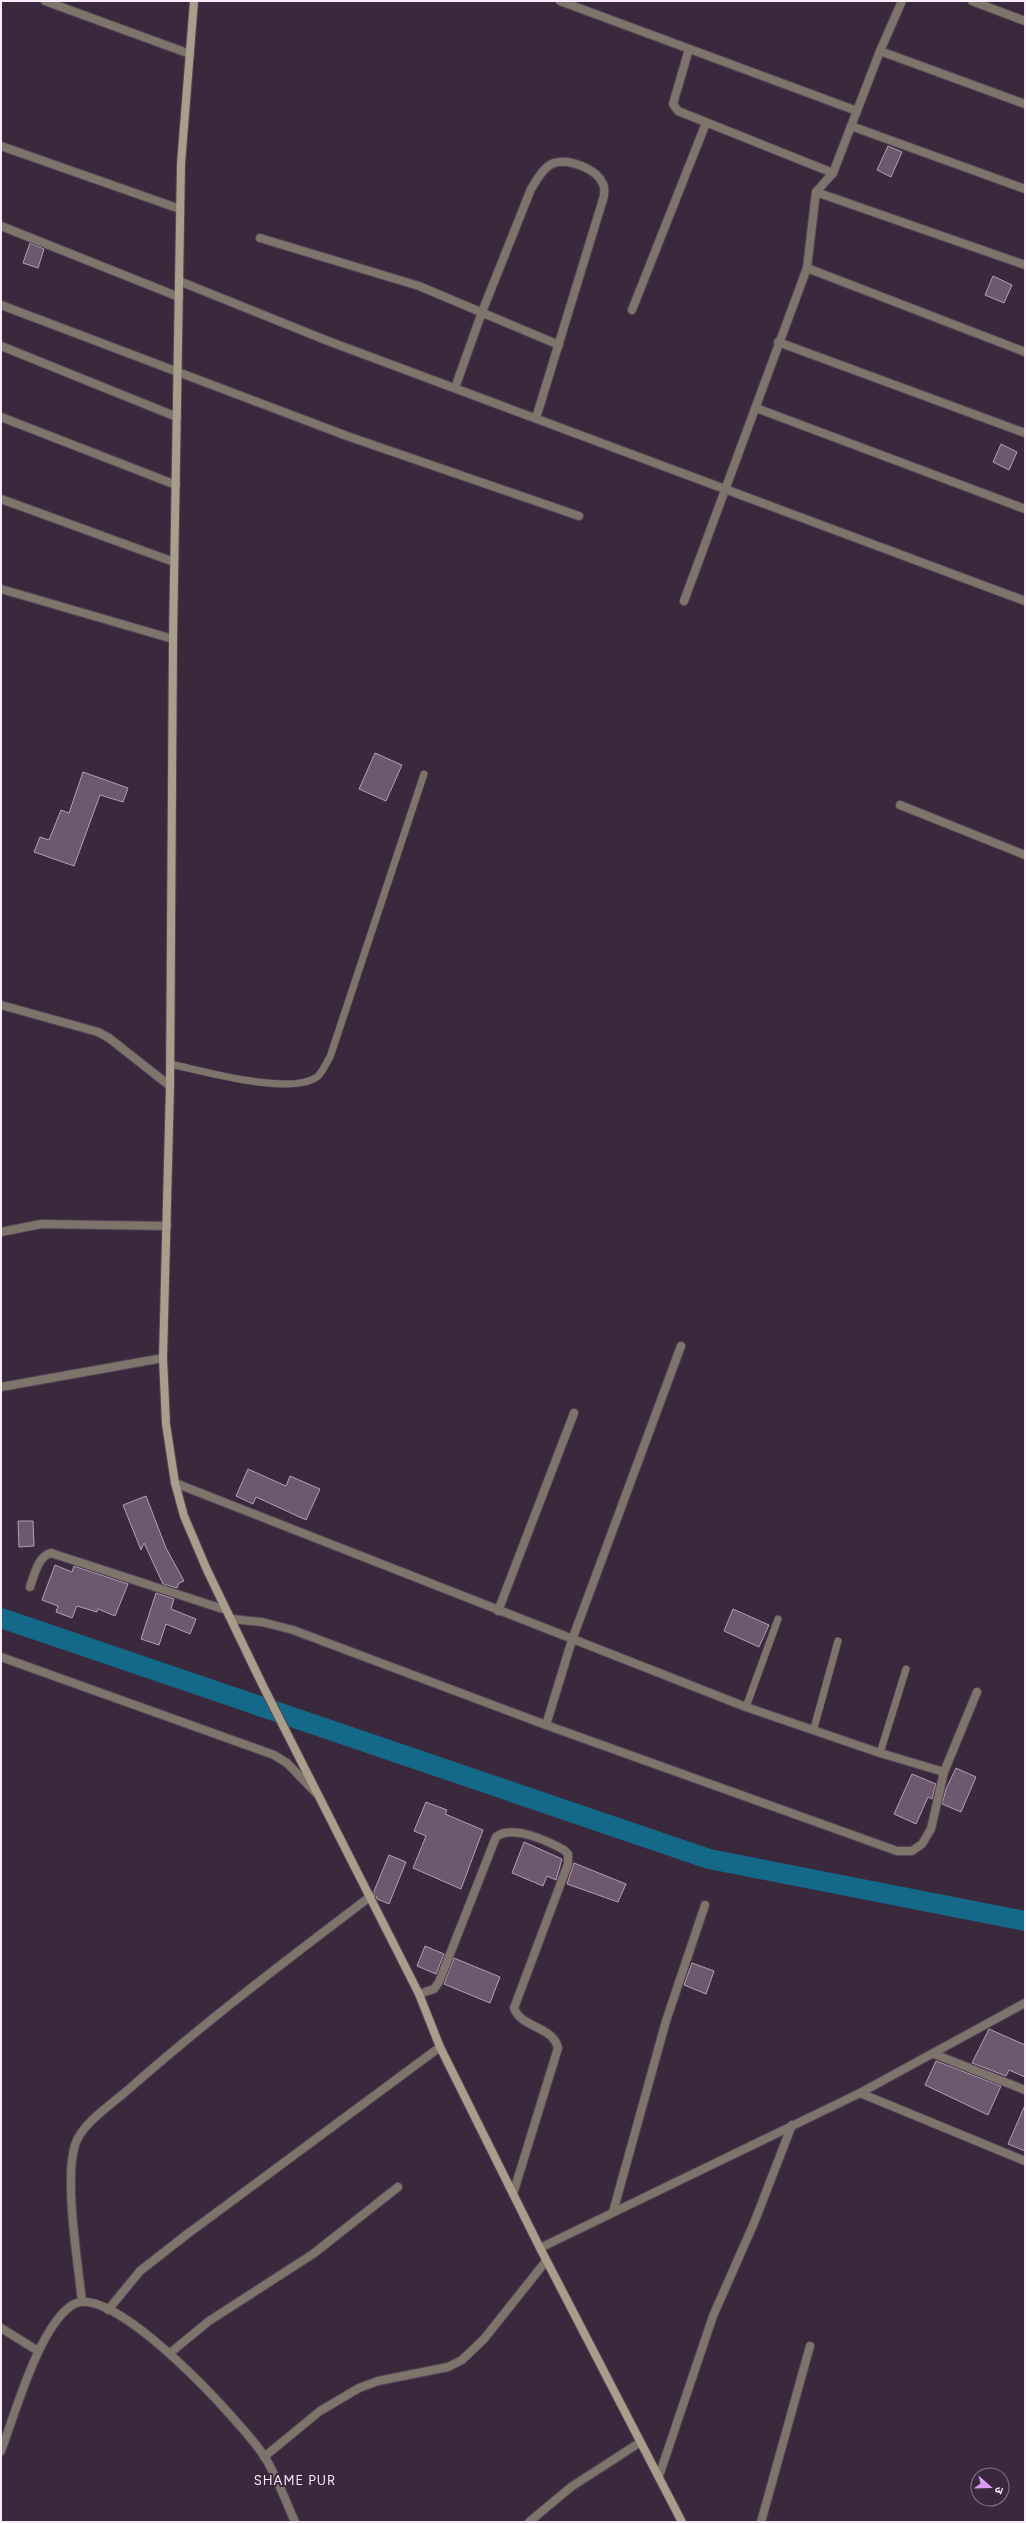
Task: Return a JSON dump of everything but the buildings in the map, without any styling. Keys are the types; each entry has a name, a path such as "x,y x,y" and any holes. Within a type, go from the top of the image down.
{"street":[{"path":"45,1 190,54"},
{"path":"194,1 180,209 173,639 170,1086 163,1358 166,1424 175,1483 184,1516 226,1610 232,1619 264,1688 371,1896 419,1994 440,2047 546,2261 639,2443 659,2476 682,2522"},
{"path":"560,1 857,111"},
{"path":"684,600 756,408 778,342 807,268 816,192 833,173 880,51 902,1"},
{"path":"975,2 1025,21"},
{"path":"689,49 674,104 678,111 833,173"},
{"path":"880,51 1025,104"},
{"path":"632,310 706,123"},
{"path":"851,126 1025,189"},
{"path":"1,146 180,209"},
{"path":"455,388 482,312 530,189 542,172 553,163 566,162 579,165 599,177 604,185 604,196 536,418"},
{"path":"816,192 1025,265"},
{"path":"1,226 179,297"},
{"path":"260,238 419,286 559,345"},
{"path":"807,268 1025,352"},
{"path":"179,282 455,388 1025,601"},
{"path":"1,304 347,436 579,516"},
{"path":"778,342 1025,433"},
{"path":"1,346 177,417"},
{"path":"756,408 1025,509"},
{"path":"1,417 176,485"},
{"path":"1,499 174,562"},
{"path":"1,589 173,639"},
{"path":"900,805 1025,855"},
{"path":"1,1005 98,1032 110,1038 170,1086"},
{"path":"1,1232 41,1224 167,1226"},
{"path":"546,1725 572,1640 681,1346"},
{"path":"1,1387 163,1358"},
{"path":"498,1611 574,1413"},
{"path":"175,1483 746,1707 814,1728 880,1753 944,1772"},
{"path":"30,1587 41,1560 45,1554 51,1553 226,1610"},
{"path":"232,1619 262,1622 293,1630 546,1725 896,1851 912,1851 922,1844 931,1829 944,1772 977,1692"},
{"path":"1,1657 274,1755 286,1763 319,1796"},
{"path":"419,1994 434,1988 439,1982 496,1837 501,1833 513,1831 564,1850 569,1858 568,1864 514,2008 518,2016 554,2038 558,2048 513,2194"},
{"path":"82,2302 72,2192 73,2152 81,2133 151,2068 233,2000 371,1896"},
{"path":"613,2212 666,2021 705,1905"},
{"path":"540,2248 792,2125 860,2094 1025,2002"},
{"path":"108,2310 140,2271 186,2235 440,2047"},
{"path":"934,2054 1025,2090"},
{"path":"860,2094 1025,2161"},
{"path":"659,2476 714,2316 754,2223 792,2125"},
{"path":"170,2353 209,2321 308,2257 398,2187"},
{"path":"264,2457 320,2410 359,2388 378,2382 448,2367 462,2360 484,2339 546,2261"},
{"path":"1,2451 38,2351 61,2316 69,2308 82,2302 108,2310 170,2353 227,2409 264,2457 295,2522"},
{"path":"1,2328 38,2351"},
{"path":"761,2522 810,2346"},
{"path":"529,2522 571,2487 639,2443"}],"lane":[{"path":"170,1064 276,1085 301,1084 318,1076 330,1057 424,774"},
{"path":"746,1707 778,1619"},
{"path":"814,1728 838,1641"},
{"path":"880,1753 906,1668"}],"waterway":[{"path":"1,1618 709,1859 1025,1921"}],"district":[{"name":"SHAME PUR","path":"295,2480"}]}
